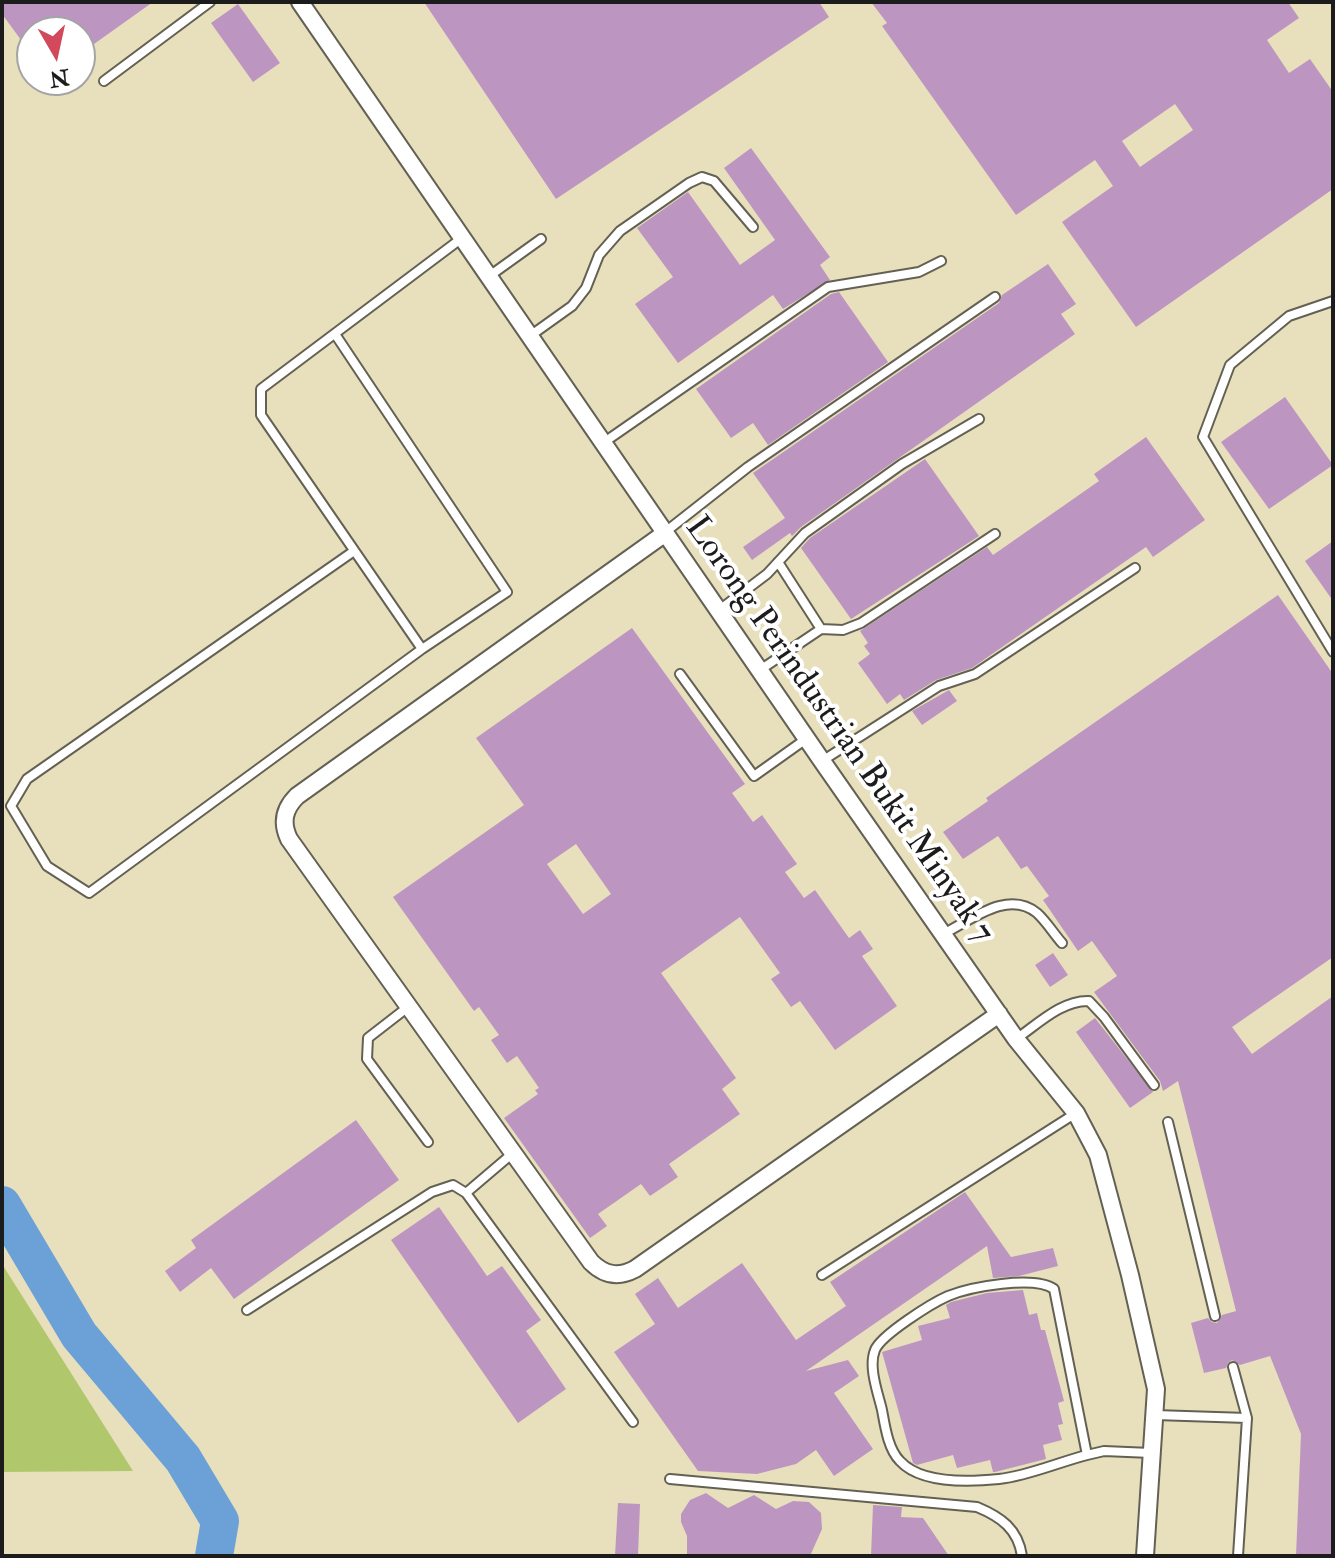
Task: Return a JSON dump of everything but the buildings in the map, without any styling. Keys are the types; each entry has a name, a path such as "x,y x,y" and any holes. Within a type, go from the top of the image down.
{"street":[{"name":"Lorong Perindustrian Bukit Minyak 7","path":"300,2 664,534 1016,1039 1076,1113 1098,1155 1156,1389 1145,1556"},
{"path":"664,534 297,796 285,811 285,830 289,839 591,1262 607,1273 626,1274 999,1014"}],"lane":[{"path":"104,81 210,2"},
{"path":"529,337 572,306 586,288 599,255 620,231 689,183 702,177 714,181 753,227"},
{"path":"422,649 261,415 261,389 462,238"},
{"path":"488,277 541,239"},
{"path":"602,443 828,287 919,272 941,261"},
{"path":"664,534 748,467 995,297"},
{"path":"1333,301 1289,316 1230,365 1203,437 1333,652"},
{"path":"335,334 507,592 422,649 89,893 47,866 11,806 27,779 354,551"},
{"path":"718,611 767,574 805,533 890,473 979,419"},
{"path":"759,670 821,629 843,630 861,623 995,534"},
{"path":"778,562 821,629"},
{"path":"822,761 939,686 975,674 1135,568"},
{"path":"680,674 754,776 807,739"},
{"path":"943,934 998,905 1020,903 1038,914 1062,943"},
{"path":"1016,1039 1065,1006 1076,1001 1089,1001 1154,1085"},
{"path":"408,1006 368,1038 367,1059 428,1142"},
{"path":"822,1275 1076,1113"},
{"path":"1168,1122 1215,1316"},
{"path":"466,1193 513,1153"},
{"path":"247,1310 432,1192 453,1185 466,1193 633,1422"},
{"path":"1087,1455 1054,1289 1048,1285 1031,1282 968,1290 946,1297 888,1334 875,1349 873,1364 886,1432 899,1460 918,1474 958,1480 1001,1479 1104,1451 1152,1453"},
{"path":"1233,1367 1247,1418 1238,1556"},
{"path":"1154,1415 1247,1418"},
{"path":"670,1479 977,1507 998,1516 1019,1538 1022,1556"}],"green space":[{"path":"2,1264 133,1471 2,1472"}],"waterway":[{"path":"2,1205 79,1335 183,1459 220,1521 214,1556"}]}
